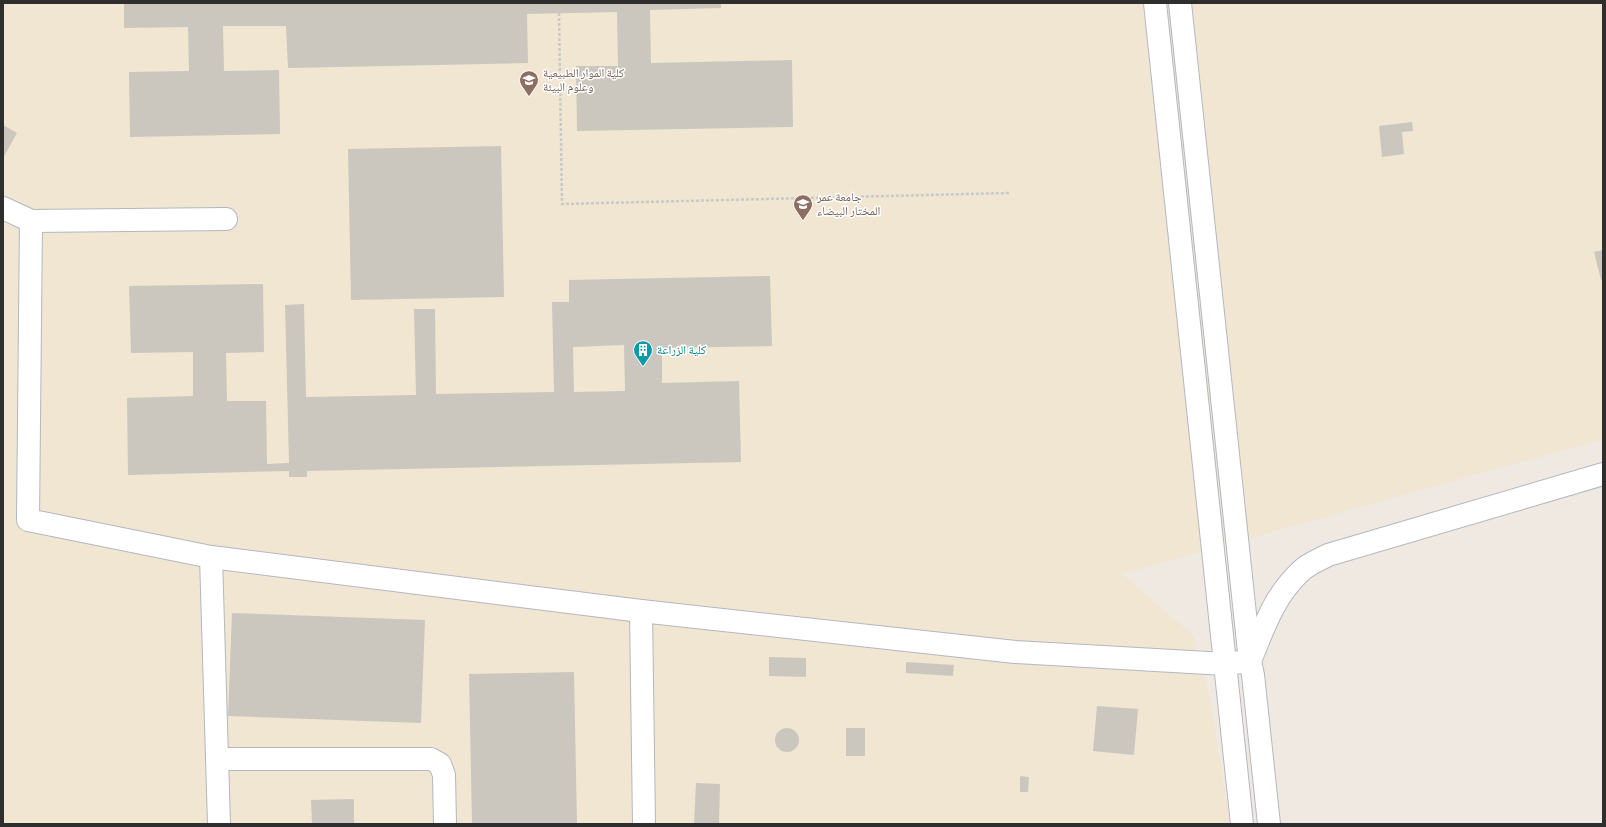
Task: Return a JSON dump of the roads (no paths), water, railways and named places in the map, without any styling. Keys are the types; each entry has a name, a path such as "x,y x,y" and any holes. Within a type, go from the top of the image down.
{"street":[{"path":"1155,3 1242,824"},
{"path":"1180,3 1250,660 1253,675 1269,824"},
{"path":"3,208 31,221 226,219"},
{"path":"31,221 28,520 211,557 641,612 1015,652 1225,664 1250,660"},
{"path":"1250,660 1279,596 1302,570 1328,556 1603,474"},
{"path":"211,557 219,824"},
{"path":"641,612 644,824"},
{"path":"217,759 431,759 440,764 444,775 445,824"}],"place":[{"name":"كلية الموار الطبيعية وعلوم البيئة","path":"529,97"},
{"name":"جامعة عمر المختار البيضاء","path":"803,221"},
{"name":"كلية الزراعة","path":"643,367"}]}
